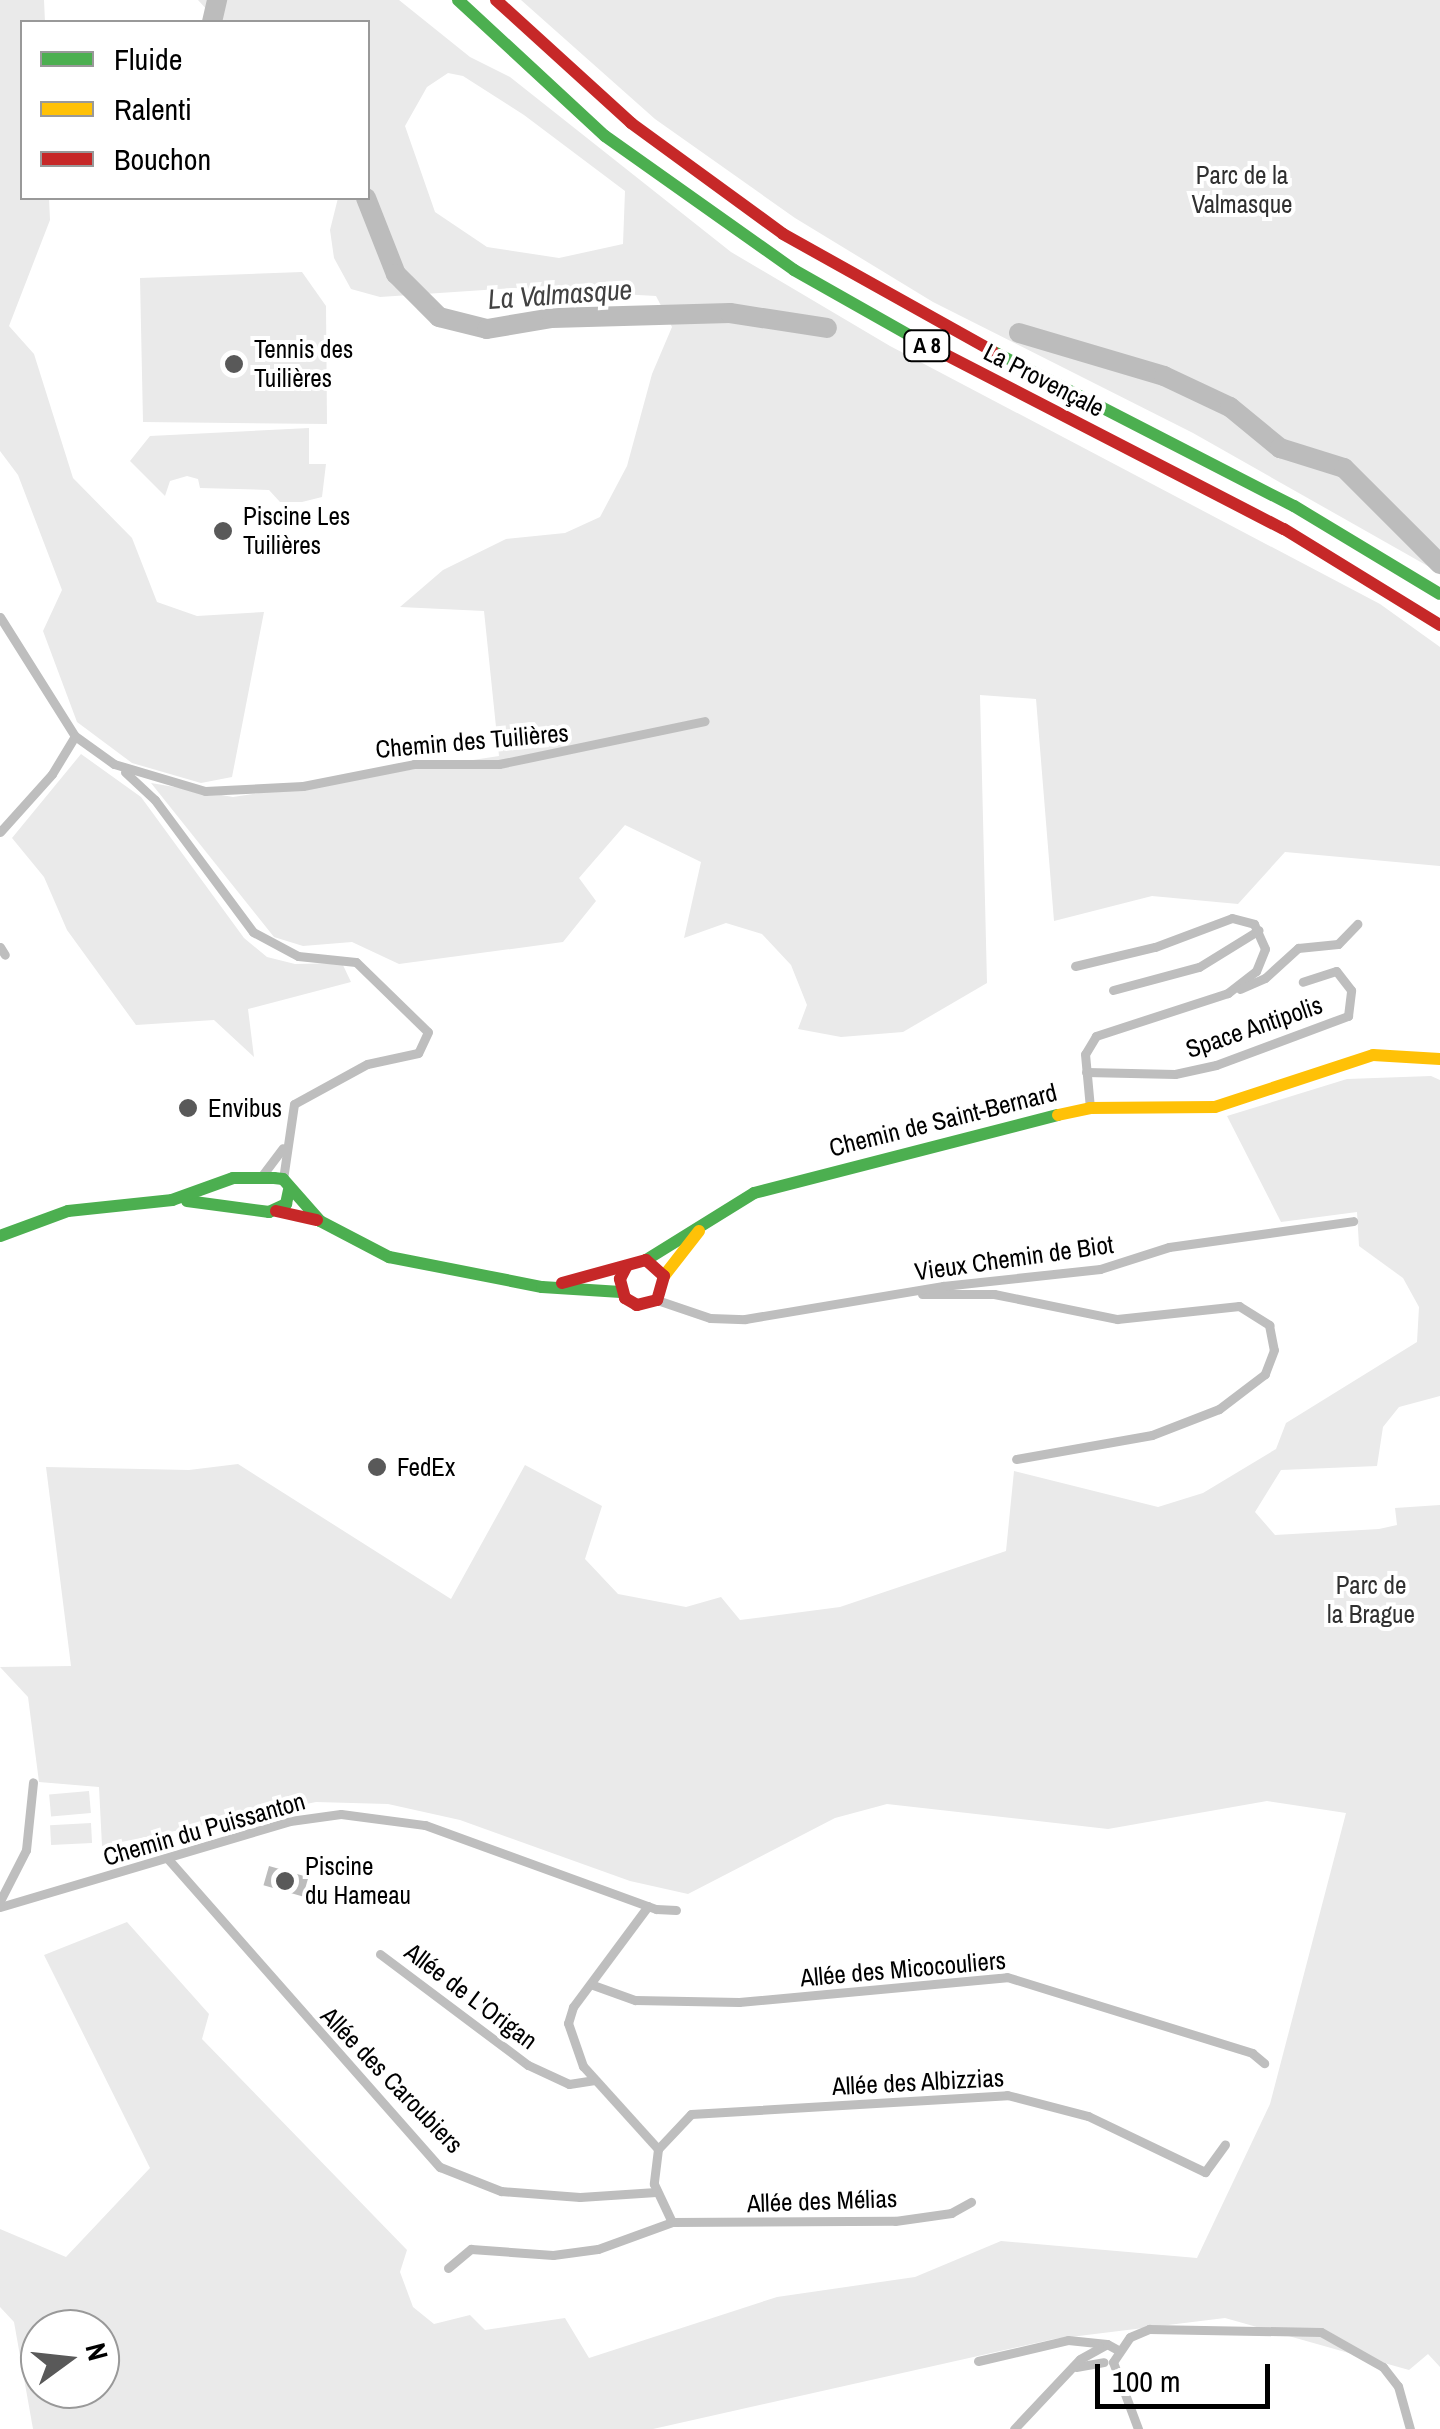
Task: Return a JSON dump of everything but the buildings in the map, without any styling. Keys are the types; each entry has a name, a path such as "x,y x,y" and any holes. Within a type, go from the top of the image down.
{"main road":[{"name":"La Provençale","path":"458,0 605,136 794,270 922,343 1284,528 1440,625"},
{"name":"La Provençale","path":"496,0 631,123 783,234 920,314 1294,506 1440,594"},
{"name":"Chemin de Saint-Bernard","path":"626,1267 646,1260 781,1183 1090,1108 1194,1110 1354,1059 1440,1059"},
{"path":"0,1236 68,1212 172,1200 261,1177 286,1185 320,1221"},
{"path":"222,1184 225,1207"},
{"path":"276,1211 286,1185"},
{"path":"172,1200 276,1211 320,1221 408,1263 542,1287 622,1292 637,1305 661,1288 646,1260"},
{"name":"Chemin de Saint-Bernard","path":"661,1288 702,1228"},
{"path":"542,1287 626,1267 622,1292"}],"street":[{"path":"0,616 75,736 52,774 0,832"},
{"name":"Chemin des Tuilières","path":"75,736 114,764 206,791 303,786 383,768 499,764 591,750 706,722"},
{"path":"114,764 143,786 253,932 298,956 356,962 426,1027 428,1039 418,1053 367,1064 294,1104 284,1146 286,1185"},
{"path":"1075,966 1156,947 1225,919 1248,920 1259,930 1199,967 1113,990"},
{"name":"Space Antipolis","path":"1303,982 1336,971 1351,990 1348,1016 1216,1065 1175,1074 1086,1072 1085,1054 1096,1036 1265,978 1298,948 1338,944 1358,924"},
{"name":"Space Antipolis","path":"1228,993 1262,960 1259,930"},
{"path":"1086,1072 1090,1108"},
{"path":"261,1177 284,1146"},
{"name":"Vieux Chemin de Biot","path":"661,1288 681,1306 731,1320 1100,1269 1184,1244 1352,1220"},
{"path":"904,1294 994,1294 1117,1319 1239,1306 1269,1325 1274,1350 1266,1374 1219,1409 1152,1434 1016,1459"},
{"path":"0,1904 26,1850 33,1782"},
{"name":"Chemin du Puissanton","path":"0,1904 312,1816 394,1819 490,1846 648,1906 676,1910"},
{"name":"Allée des Caroubiers","path":"168,1859 440,2167 502,2191 580,2197 656,2192"},
{"path":"648,1906 594,1985 573,2006 568,2023 595,2080 658,2149 656,2192 672,2222"},
{"name":"Allée de L'Origan","path":"380,1954 528,2065 569,2084 595,2080"},
{"name":"Allée des Micocouliers","path":"594,1985 635,2000 739,2002 1007,1976 1252,2053 1264,2063"},
{"name":"Allée des Albizzias","path":"658,2149 691,2114 1006,2096 1088,2116 1205,2172 1225,2144"},
{"name":"Allée des Mélias","path":"448,2268 471,2249 552,2254 598,2249 672,2222 895,2221 951,2213 970,2202"},
{"path":"1074,2368 1109,2362 1118,2350 1149,2329 1322,2332 1363,2350 1391,2376 1410,2429"},
{"path":"978,2361 1068,2340 1118,2350"},
{"path":"1104,2346 1138,2429"},
{"path":"1014,2429 1074,2368 1104,2346"}],"green space":[{"path":"0,0 44,0 45,20 20,20 20,200 49,200 50,220 9,326 34,354 73,478 132,538 157,602 197,616 264,612 232,777 201,783 132,763 77,722 43,631 62,590 18,475 0,451"},
{"path":"198,0 399,0 470,57 510,77 731,252 890,346 1380,604 1440,647 1440,866 1285,852 1238,904 1152,896 1054,921 1036,699 980,695 987,983 903,1032 841,1037 798,1029 807,1005 791,965 762,934 726,923 684,938 701,862 625,825 579,878 596,901 563,942 399,964 352,942 303,946 274,937 151,783 233,797 499,756 484,611 400,607 443,570 506,539 565,533 600,517 627,466 652,374 672,327 656,296 513,288 380,297 351,289 334,258 330,230 338,200 370,200 370,20 216,20","holes":["448,73 463,76 524,115 625,191 623,244 559,258 487,247 435,212 405,126 427,87"]},
{"name":"Parc de la Valmasque","path":"521,0 1440,0 1440,573 1193,433 933,302 795,218 655,119"},
{"name":"Tennis des Tuilières","path":"302,272 326,306 327,424 143,422 140,278"},
{"path":"309,428 309,464 326,464 322,497 302,502 280,502 269,490 200,488 198,479 187,476 170,481 165,496 130,461 150,436"},
{"path":"81,754 141,797 244,938 267,957 295,964 342,963 351,982 248,1009 254,1057 214,1020 136,1025 67,930 44,877 12,838"},
{"name":"Parc de la Brague","path":"1431,1076 1440,1080 1440,1396 1399,1407 1383,1427 1377,1466 1281,1470 1255,1512 1275,1535 1379,1529 1397,1525 1395,1508 1440,1505 1440,2367 1428,2354 1409,2370 1225,2318 1054,2339 653,2429 33,2429 29,2409 120,2409 120,2309 20,2309 20,2356 14,2322 0,2307 0,2229 66,2257 150,2168 44,1955 127,1922 209,2014 202,2039 407,2250 400,2272 413,2307 434,2324 470,2315 485,2330 565,2318 589,2358 777,2297 915,2277 1001,2241 1197,2258 1270,2104 1346,1813 1267,1801 1108,1829 887,1804 835,1818 688,1894 630,1881 460,1820 388,1804 316,1802 102,1846 99,1787 39,1782 28,1697 0,1667 71,1666 46,1467 189,1470 238,1464 451,1599 525,1465 602,1506 585,1559 618,1594 686,1607 721,1597 740,1620 840,1607 1006,1551 1014,1471 1158,1507 1203,1493 1276,1449 1286,1423 1417,1342 1419,1307 1403,1278 1359,1246 1357,1212 1281,1222 1227,1116 1347,1079"},
{"path":"89,1791 91,1813 51,1816 49,1794"},
{"path":"91,1823 92,1843 51,1845 50,1825"}],"shaded area":[{"name":"Piscine du Hameau","path":"269,1866 308,1877 303,1897 263,1885"}],"waterway":[{"name":"La Valmasque","path":"212,20 217,0"},
{"name":"La Valmasque","path":"367,200 396,274 439,317 487,329 552,318 730,313 827,328"},
{"name":"La Valmasque","path":"1019,333 1164,376 1230,407 1280,448 1344,468 1440,564"}],"traffic: fast":[{"path":"458,0 605,136 794,270 923,343"},
{"path":"992,351 1294,506 1440,594"},
{"path":"646,1260 754,1193 1058,1115"},
{"path":"0,1236 68,1211 172,1200 233,1178 274,1178 283,1179 320,1221 389,1257 542,1287 621,1292"},
{"path":"187,1201 269,1212 286,1204 289,1190"}],"traffic: slow":[{"path":"1058,1115 1090,1108 1215,1107 1373,1055 1440,1059"},
{"path":"664,1276 699,1231"}],"traffic: jam":[{"path":"496,0 631,123 783,234 992,351"},
{"path":"923,343 1284,529 1440,625"},
{"path":"276,1211 317,1220"},
{"path":"562,1283 646,1260 664,1276 657,1300 637,1305 625,1298 620,1279 626,1267"}],"place":[{"name":"Tennis des Tuilières","path":"234,364"},
{"name":"Piscine Les Tuilières","path":"223,531"},
{"name":"Envibus","path":"188,1108"},
{"name":"FedEx","path":"377,1467"},
{"name":"Piscine du Hameau","path":"285,1881"}]}
